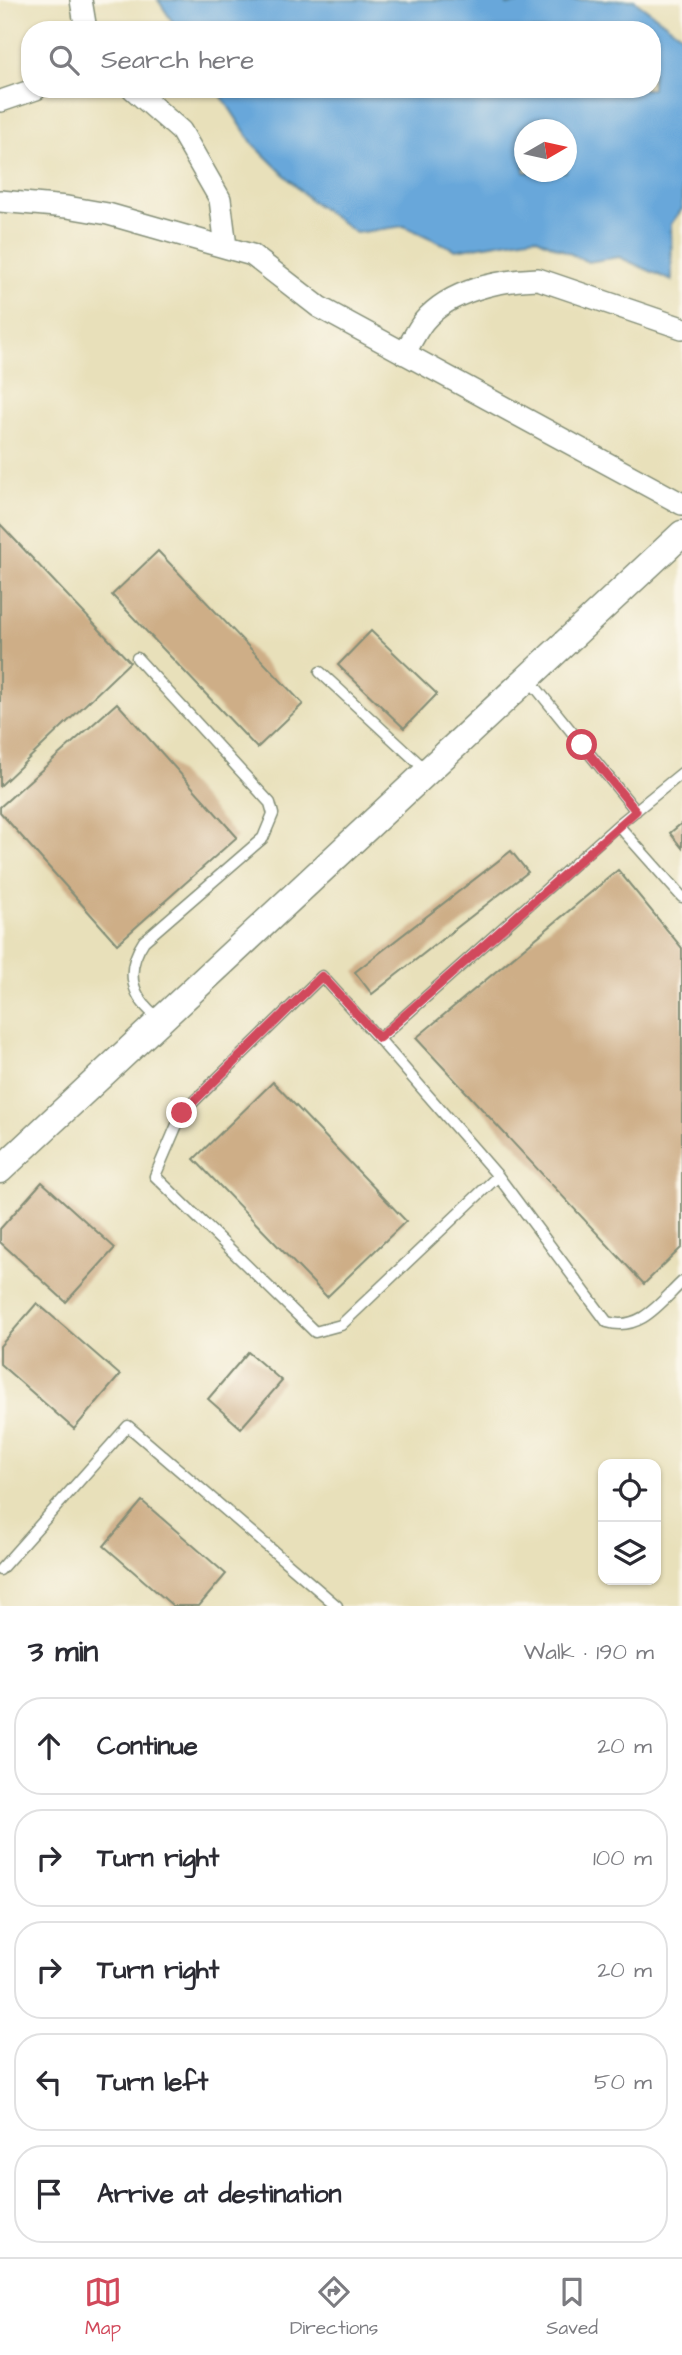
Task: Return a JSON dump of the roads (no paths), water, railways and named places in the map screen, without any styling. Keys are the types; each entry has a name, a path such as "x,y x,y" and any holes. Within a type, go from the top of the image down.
{"street":[{"path":"81,0 84,21"},
{"path":"0,101 21,94"},
{"path":"143,98 181,131 220,199 226,247"},
{"path":"0,201 67,207 108,215 252,255 319,307 682,503"},
{"path":"404,354 424,321 450,300 502,281 516,279 538,279 682,328"},
{"path":"0,1170 682,534"}],"lane":[{"path":"137,658 271,803 273,814 263,838 144,941 134,957 131,972 134,989 146,1009 162,1020"},
{"path":"320,672 428,772"},
{"path":"528,678 636,811"},
{"path":"379,1038 618,825 682,773"},
{"path":"618,825 682,897"},
{"path":"498,1176 341,1325 315,1332 155,1176 182,1113 322,976 498,1176 607,1322 617,1325 639,1321 682,1282"},
{"path":"0,1570 128,1426 337,1606"}],"water":[{"path":"158,0 506,0 507,5 540,0 634,0 682,35 682,209 671,224 672,281 619,257 588,262 535,237 456,250 404,226 356,233 310,200 253,144 223,98 661,98 661,21 172,21"}]}
